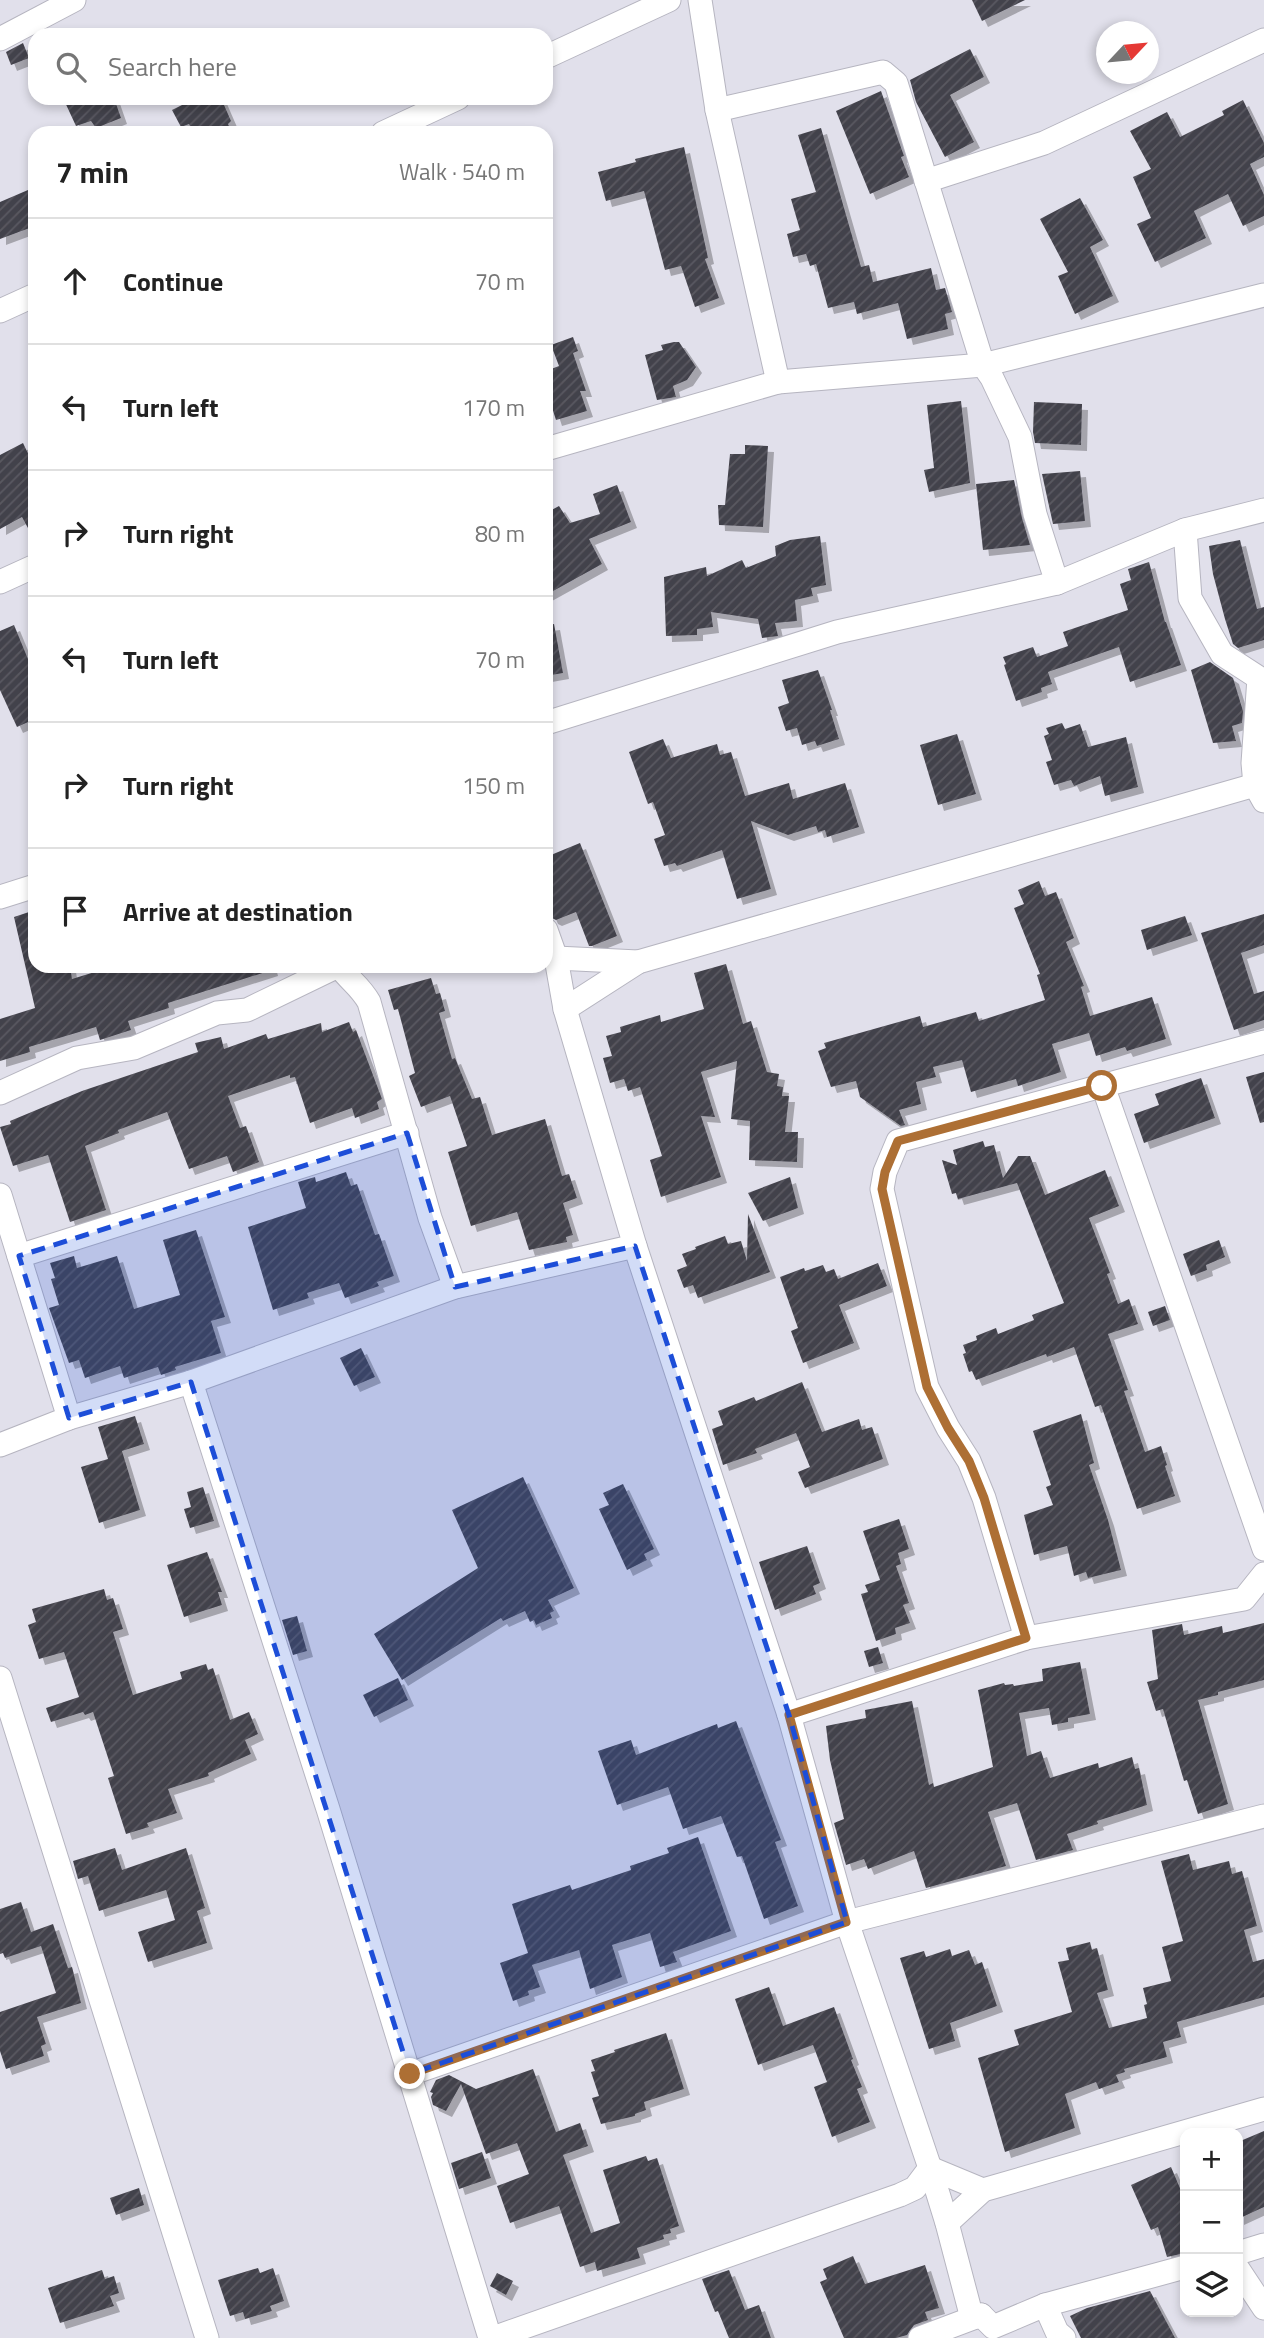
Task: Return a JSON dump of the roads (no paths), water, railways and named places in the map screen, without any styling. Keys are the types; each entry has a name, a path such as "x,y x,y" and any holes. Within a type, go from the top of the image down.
{"street":[{"path":"0,39 74,0"},
{"path":"553,54 670,0"},
{"path":"699,0 717,110 778,382"},
{"path":"926,181 1044,143 1264,40"},
{"path":"717,110 883,72 896,83 983,365 1020,437 1035,514 1057,583"},
{"path":"398,126 443,105"},
{"path":"553,447 778,382 983,365 1264,295"},
{"path":"0,311 28,298"},
{"path":"553,721 837,632 1057,583 1185,530 1264,510"},
{"path":"556,958 638,961 1260,793 1253,763 1258,678 1222,654 1189,598 1185,530"},
{"path":"0,582 28,569"},
{"path":"0,897 28,888"},
{"path":"553,950 565,1009 635,1246 789,1715 846,1922 930,2168 972,2318 981,2315"},
{"path":"565,1009 638,961"},
{"path":"0,1093 77,1058 134,1048 217,1013 247,1010 324,973"},
{"path":"344,973 360,987 369,1002 430,1218 455,1287"},
{"path":"1026,1638 984,1498 969,1461 927,1387 882,1189 885,1172 898,1141 1264,1042"},
{"path":"1102,1086 1264,1549"},
{"path":"19,1256 407,1133"},
{"path":"0,1195 69,1418"},
{"path":"0,1445 69,1418 191,1382 455,1287 635,1246"},
{"path":"191,1382 491,2338 900,2195 915,2188 930,2168"},
{"path":"789,1715 1026,1638 1244,1599 1264,1574"},
{"path":"0,1678 207,2338"},
{"path":"410,2074 846,1922 1264,1816"},
{"path":"947,2223 983,2190 1264,2109"},
{"path":"930,2168 983,2190"},
{"path":"1243,2251 1264,2245"},
{"path":"981,2315 993,2327 1045,2305 1180,2268"},
{"path":"1243,2276 1264,2308"},
{"path":"1045,2305 1057,2332 1064,2338"},
{"path":"920,2338 981,2315"}]}
